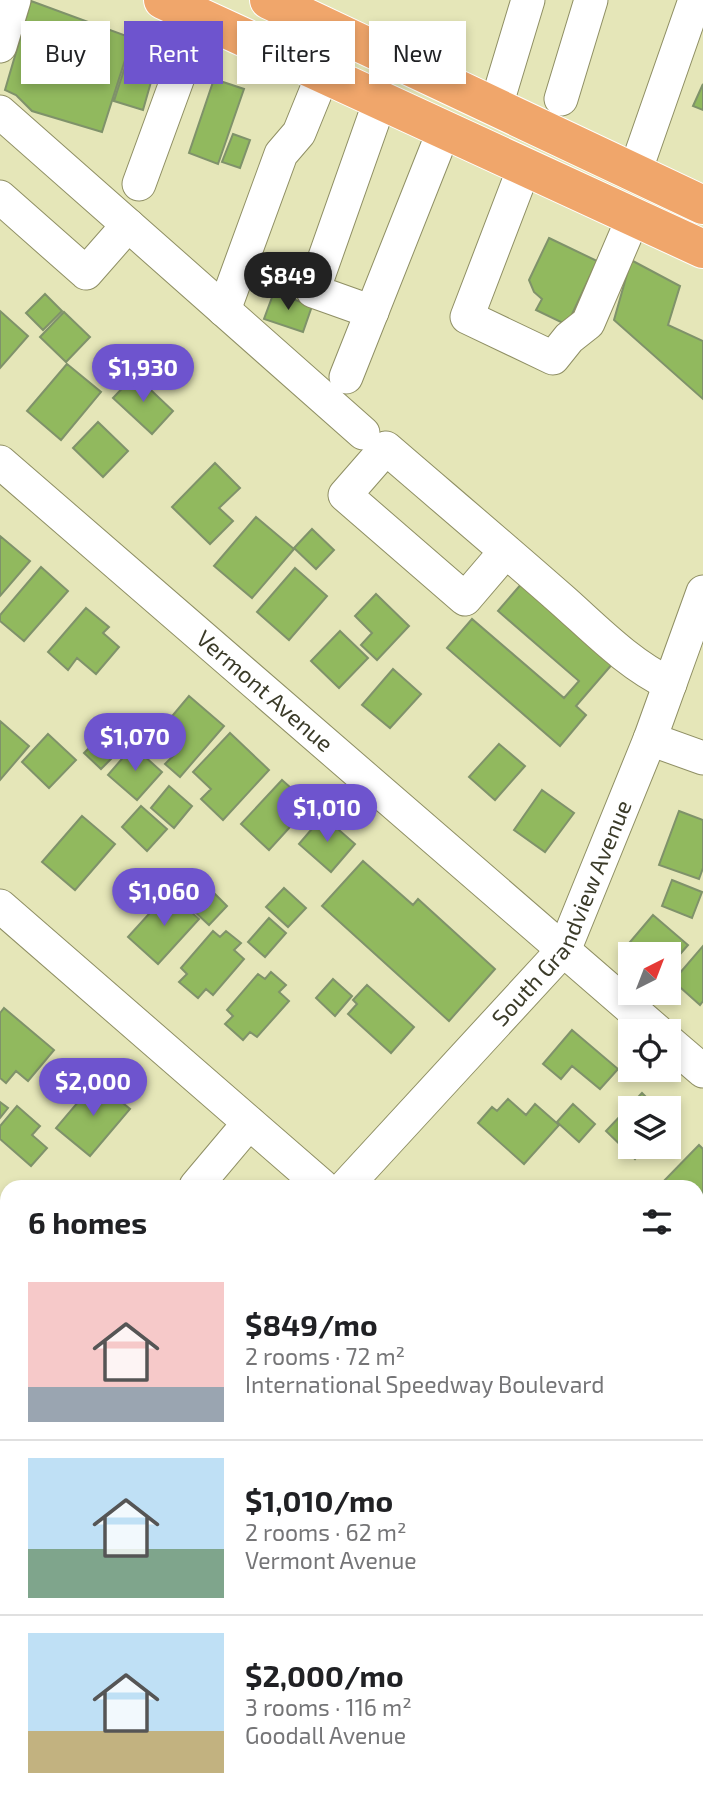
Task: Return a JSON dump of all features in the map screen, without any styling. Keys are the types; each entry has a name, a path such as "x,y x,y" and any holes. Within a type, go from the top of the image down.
{"main road":[{"path":"163,0 237,34"},
{"path":"268,0 702,202"},
{"path":"344,84 703,249"}],"street":[{"path":"0,46 15,0"},
{"path":"496,106 528,0"},
{"path":"561,99 591,0"},
{"path":"635,172 695,0"},
{"path":"139,184 200,17"},
{"path":"224,310 281,154 299,133 319,84"},
{"path":"372,312 313,291 380,101"},
{"path":"0,112 363,433"},
{"path":"346,377 444,130"},
{"path":"524,168 467,317 553,358 569,338 588,323 633,218"},
{"path":"0,197 86,273 128,225"},
{"path":"506,551 465,599 345,495 386,448 506,551 646,672 670,684"},
{"name":"Vermont Avenue","path":"0,462 565,948 644,1019"},
{"name":"South Grandview Avenue","path":"352,1180 565,948 650,739 703,593"},
{"path":"650,739 703,758"},
{"path":"0,906 315,1180"},
{"path":"681,1052 703,1071"},
{"path":"201,1180 249,1123"}],"building":[{"path":"31,1 86,21 25,21"},
{"path":"110,30 124,35 124,63 102,132 32,111 16,95 5,90 21,35 21,84 110,84"},
{"path":"124,70 124,84 150,84 143,110 114,101"},
{"path":"223,82 244,89 218,164 189,153 212,84"},
{"path":"703,84 703,110 693,106"},
{"path":"233,134 250,140 240,168 222,162"},
{"path":"549,238 597,261 567,325 536,310 542,299 534,292 529,280"},
{"path":"631,260 680,286 668,325 703,341 703,399 614,320"},
{"path":"274,292 312,306 303,332 264,319"},
{"path":"45,294 62,311 43,330 26,313"},
{"path":"0,311 28,336 0,368"},
{"path":"64,312 90,337 66,362 40,337"},
{"path":"67,364 101,392 61,440 27,411"},
{"path":"135,375 173,411 152,434 113,398"},
{"path":"98,422 128,451 103,477 73,448"},
{"path":"215,463 240,488 219,508 233,521 210,544 172,507"},
{"path":"256,517 294,549 252,598 214,566"},
{"path":"312,529 334,550 316,569 294,548"},
{"path":"0,536 30,561 0,596"},
{"path":"41,567 68,591 24,641 0,621 0,615"},
{"path":"295,568 327,596 289,640 257,612"},
{"path":"523,582 614,662 576,706 586,715 560,746 447,648 472,619 564,698 579,681 498,611"},
{"path":"376,594 409,626 377,660 361,645 372,633 355,616"},
{"path":"86,608 109,627 103,633 119,647 96,674 77,658 68,670 48,652"},
{"path":"340,631 368,658 339,688 311,661"},
{"path":"393,669 421,694 390,728 362,705"},
{"path":"189,696 224,726 180,777 165,764 173,756 153,739"},
{"path":"0,721 29,746 0,780"},
{"path":"230,733 269,770 223,820 201,799 211,789 193,772"},
{"path":"48,734 76,760 49,788 22,762"},
{"path":"101,736 118,752 101,769 84,753"},
{"path":"499,744 525,766 495,800 469,777"},
{"path":"133,746 162,772 137,800 108,775"},
{"path":"282,780 310,805 269,850 241,824"},
{"path":"169,786 192,806 174,828 151,808"},
{"path":"542,790 574,813 545,852 514,830"},
{"path":"141,806 167,829 147,851 122,827"},
{"path":"679,811 703,820 703,868 699,879 659,865"},
{"path":"82,816 115,844 75,890 42,862"},
{"path":"323,816 355,844 331,872 299,844"},
{"path":"363,861 413,905 418,899 495,969 449,1021 322,906"},
{"path":"672,880 702,892 692,918 662,906"},
{"path":"284,888 306,908 288,927 266,907"},
{"path":"169,892 199,919 158,964 128,937"},
{"path":"213,892 227,906 209,925 195,912"},
{"path":"653,915 688,945 681,953 681,942 630,942"},
{"path":"269,918 286,933 265,957 248,942"},
{"path":"213,931 220,937 226,931 241,943 234,950 244,959 213,995 206,989 198,998 179,982 187,974 181,968"},
{"path":"703,946 703,1001 700,1005 681,988 681,972"},
{"path":"271,972 286,985 279,992 289,1001 257,1037 250,1032 243,1040 225,1024 233,1016 227,1010 258,974 265,979"},
{"path":"333,979 352,996 335,1016 316,998"},
{"path":"367,985 414,1027 391,1053 348,1014 357,1004 353,1000"},
{"path":"4,1008 54,1050 28,1081 16,1071 6,1083 0,1078 0,1013"},
{"path":"572,1030 618,1069 600,1089 572,1066 561,1079 543,1064"},
{"path":"96,1081 130,1109 90,1156 56,1128"},
{"path":"508,1099 526,1115 535,1104 559,1125 524,1164 478,1123 492,1107 497,1111"},
{"path":"0,1102 8,1108 0,1118"},
{"path":"573,1104 595,1124 579,1142 557,1122"},
{"path":"17,1106 40,1126 32,1135 47,1148 31,1166 0,1139 0,1126"},
{"path":"618,1118 618,1143 606,1131"},
{"path":"699,1145 703,1149 703,1180 665,1180"}]}
